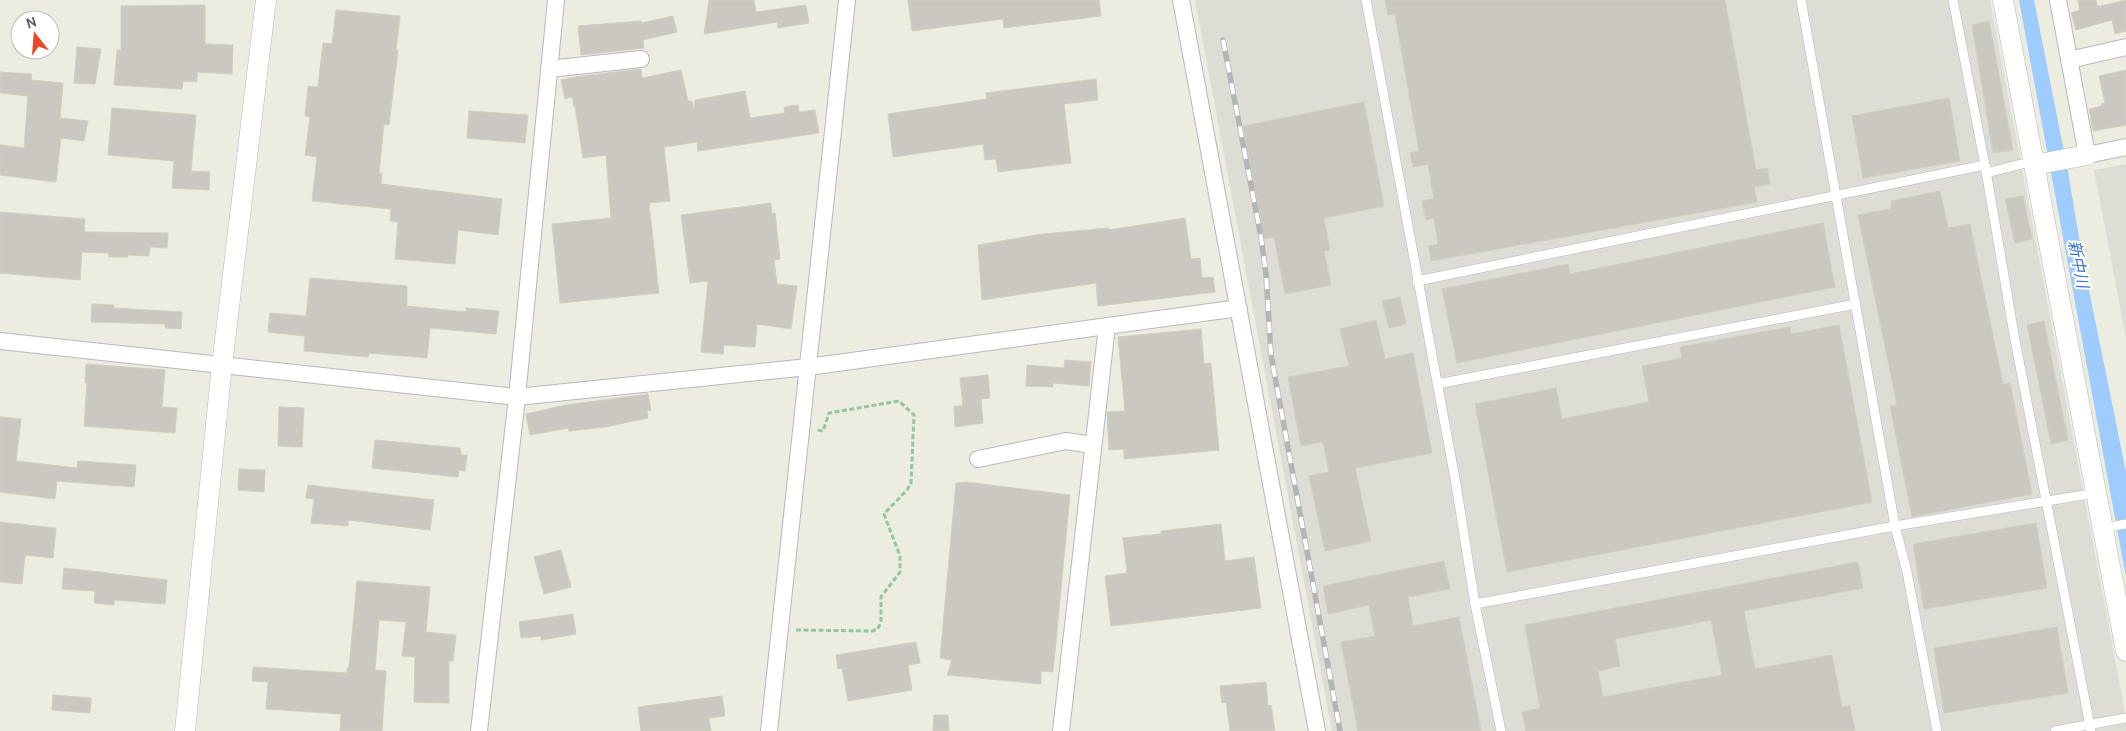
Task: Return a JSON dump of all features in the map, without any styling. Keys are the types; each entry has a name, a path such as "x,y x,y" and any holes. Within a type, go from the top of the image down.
{"street":[{"path":"184,731 222,365 266,0"},
{"path":"479,731 517,397 556,0"},
{"path":"769,731 847,0"},
{"path":"1182,0 1317,731"},
{"path":"2003,0 2126,651"},
{"path":"2058,0 2087,155"},
{"path":"2069,60 2126,47"},
{"path":"549,69 641,60"},
{"path":"2034,163 2126,148"},
{"path":"0,341 517,397 808,367 1239,308"},
{"path":"1060,731 1107,326"},
{"path":"978,459 1066,441 1093,445"}],"lane":[{"path":"1366,0 1437,384 1475,604 1501,731"},
{"path":"1801,0 1895,526 1907,572 1937,731"},
{"path":"1953,0 1986,169 2015,340 2090,728"},
{"path":"1417,280 1836,196 1986,169 2034,163"},
{"path":"1437,384 1856,304"},
{"path":"1475,604 1895,526 2096,493"},
{"path":"2103,528 2126,524"},
{"path":"2055,731 2090,728 2126,718"}],"path":[{"path":"780,629 872,631 878,629 881,622 881,597 900,572 900,556 884,514 907,490 911,482 914,415 899,401 829,412 823,431 801,428"}],"shaded area":[{"path":"1195,0 1990,0 2126,717 2126,731 1332,731"},
{"path":"2126,164 2126,338 2094,170"}],"water":[{"name":"新中川","path":"2019,0 2034,0 2068,172 2083,261 2126,472 2126,577"}],"building":[{"path":"709,0 754,0 756,12 806,5 809,23 778,28 777,22 704,34"},
{"path":"908,0 1099,0 1101,16 1004,28 1003,19 912,31"},
{"path":"1385,0 1725,0 1756,170 1767,168 1770,184 1754,187 1757,202 1431,261 1429,246 1438,244 1434,218 1426,220 1422,201 1434,199 1428,164 1413,167 1410,153 1419,151 1395,14 1388,15"},
{"path":"2078,0 2096,0 2097,6 2100,6 2126,0 2126,31 2115,34 2112,20 2076,30 2071,13 2080,10"},
{"path":"205,5 205,44 233,45 232,74 197,72 197,82 183,81 182,89 114,85 117,50 121,50 121,6"},
{"path":"336,10 400,16 389,125 384,124 379,173 382,173 381,184 502,199 498,235 458,230 455,264 395,259 398,222 390,221 391,209 312,201 317,157 305,155 310,117 305,116 308,86 318,87 323,43 332,44"},
{"path":"673,16 677,32 643,40 644,48 581,55 578,26 641,21 642,23"},
{"path":"1989,21 2013,150 1993,153 1972,25"},
{"path":"77,47 101,49 95,84 74,83"},
{"path":"641,69 642,78 681,70 688,101 692,101 694,111 695,100 745,91 750,118 785,113 784,107 798,105 799,112 815,110 819,133 698,151 697,142 664,147 670,201 649,203 659,293 560,303 552,224 611,218 606,155 583,158 575,106 572,97 565,99 561,80"},
{"path":"2126,70 2126,125 2093,131 2089,109 2102,106 2101,104 2105,103 2099,76"},
{"path":"0,72 32,74 31,80 63,83 60,118 88,121 84,141 61,138 56,182 0,175 0,145 24,148 28,96 0,93"},
{"path":"1096,79 1098,100 1064,104 1071,163 998,172 996,159 985,160 983,144 893,157 888,114 987,99 986,93"},
{"path":"1949,98 1960,161 1863,178 1852,116"},
{"path":"1364,102 1384,206 1324,218 1330,250 1324,251 1331,285 1285,294 1274,237 1264,239 1243,126"},
{"path":"112,108 196,115 191,171 210,172 209,190 172,188 174,161 108,155"},
{"path":"469,111 528,115 525,143 467,138"},
{"path":"1940,191 1948,228 1970,224 2003,384 2010,383 2032,494 1912,517 1890,406 1897,405 1858,215 1891,209 1891,201"},
{"path":"2023,196 2032,239 2015,243 2005,199"},
{"path":"771,203 772,214 775,213 780,259 774,260 777,284 797,286 791,329 757,324 755,347 724,345 723,354 701,352 708,281 690,283 681,215"},
{"path":"0,212 85,219 84,232 168,233 167,248 150,247 149,256 128,255 128,257 109,257 109,253 82,252 80,280 0,273"},
{"path":"1185,218 1191,259 1200,258 1202,278 1213,277 1215,292 1098,306 1096,283 982,300 978,245 1043,234 1109,228 1109,230"},
{"path":"1823,223 1835,287 1457,363 1442,289 1568,264 1570,274"},
{"path":"310,278 407,286 407,306 466,312 466,308 499,311 496,334 430,328 427,358 369,353 368,357 304,351 305,336 268,332 270,313 306,316"},
{"path":"1400,297 1406,324 1389,328 1382,301"},
{"path":"92,304 114,305 113,308 182,312 181,329 165,328 165,324 91,322"},
{"path":"1376,320 1385,359 1413,353 1432,453 1355,468 1371,541 1325,551 1309,476 1329,472 1323,442 1301,446 1288,377 1349,366 1340,329"},
{"path":"2044,321 2068,440 2051,444 2027,325"},
{"path":"1839,325 1872,502 1507,572 1475,404 1556,388 1562,419 1649,402 1642,366 1682,358 1680,347 1790,327 1791,334"},
{"path":"1201,329 1204,364 1211,363 1219,450 1124,459 1124,449 1109,450 1107,412 1125,411 1118,337"},
{"path":"1065,360 1091,362 1089,386 1053,383 1053,387 1026,386 1027,365 1064,368"},
{"path":"86,364 165,370 162,407 177,408 175,433 84,426 87,383 85,383"},
{"path":"988,375 990,398 981,399 983,423 955,427 954,406 963,406 960,378"},
{"path":"648,394 651,410 647,411 648,418 605,427 569,431 568,428 530,435 526,414 566,405"},
{"path":"279,407 304,408 302,447 278,446"},
{"path":"0,417 21,419 16,461 77,468 78,461 136,465 134,487 57,481 55,499 0,492"},
{"path":"375,440 460,448 461,455 467,455 465,471 459,470 458,477 372,468"},
{"path":"239,469 265,470 264,492 238,490"},
{"path":"966,482 1070,495 1053,672 1041,671 1041,684 947,675 952,660 940,658 956,483"},
{"path":"308,485 434,500 430,530 348,520 348,526 311,523 314,499 306,498"},
{"path":"0,522 56,528 53,558 25,555 22,584 0,582"},
{"path":"2036,523 2047,588 1924,609 1913,544"},
{"path":"1221,524 1225,561 1254,557 1261,608 1111,626 1105,576 1127,573 1123,538 1161,534 1161,531"},
{"path":"561,550 571,587 544,594 534,557"},
{"path":"1444,561 1450,589 1408,597 1413,626 1459,617 1481,731 1358,731 1341,642 1375,636 1369,605 1328,614 1323,586"},
{"path":"1858,562 1863,588 1744,611 1755,669 1832,655 1842,707 1850,706 1855,731 1526,731 1522,712 1540,708 1525,625","holes":["1711,620 1722,675 1603,697 1598,671 1620,666 1615,639"]},
{"path":"64,568 167,580 165,604 114,600 114,605 94,603 95,591 62,589"},
{"path":"357,581 430,587 426,632 456,635 453,661 449,661 449,703 414,702 415,657 402,656 406,622 379,620 375,670 386,671 382,731 340,731 341,714 266,709 268,682 252,681 253,667 347,673"},
{"path":"573,614 576,634 541,640 541,636 521,638 519,622"},
{"path":"2057,627 2068,693 1944,713 1934,648"},
{"path":"916,642 920,663 908,665 912,690 848,701 842,668 838,669 836,655"},
{"path":"1266,682 1268,706 1271,705 1275,731 1230,731 1226,702 1222,703 1220,686"},
{"path":"53,695 91,698 90,713 52,710"},
{"path":"722,696 725,716 709,718 711,731 641,731 638,707"},
{"path":"934,715 948,715 949,731 933,731"}],"railway":[{"path":"1223,40 1261,237 1266,274 1271,355 1340,731"}]}
